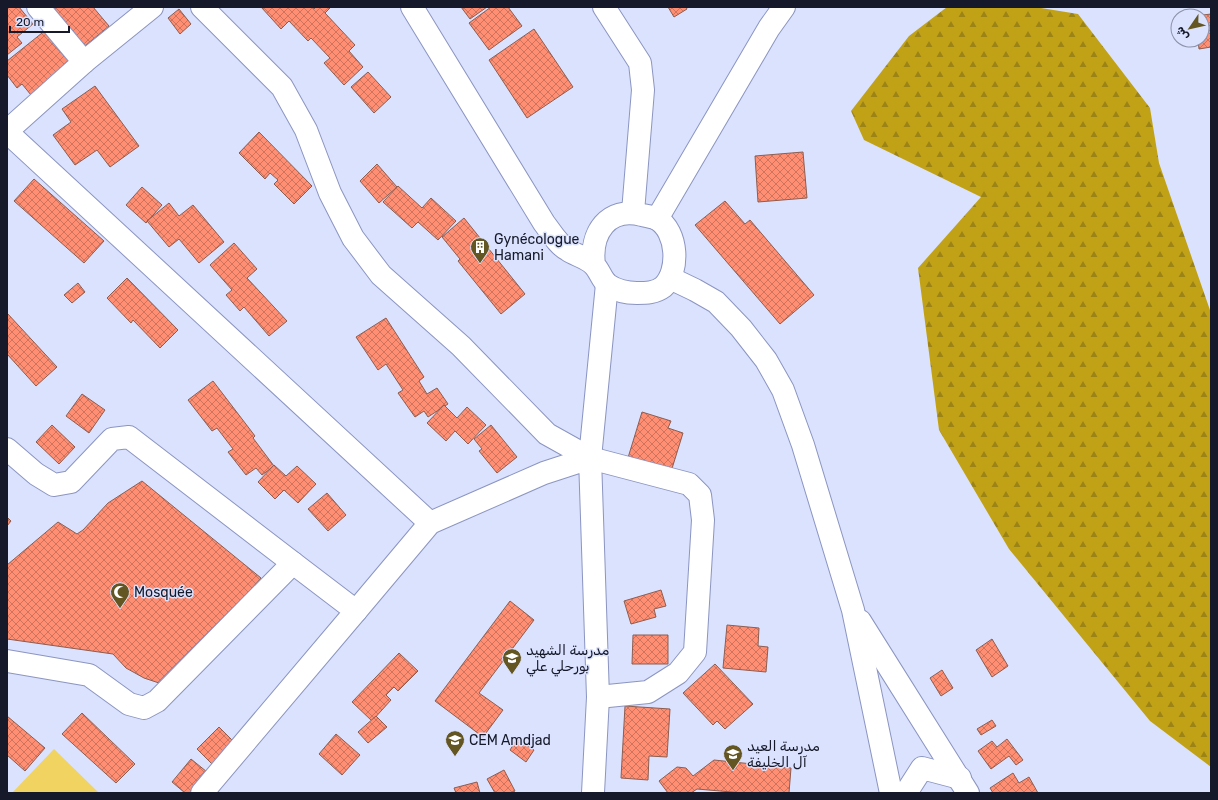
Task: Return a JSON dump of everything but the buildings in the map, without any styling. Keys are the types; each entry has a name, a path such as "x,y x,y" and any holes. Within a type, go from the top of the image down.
{"street":[{"path":"38,7 84,62"},
{"path":"152,7 84,62 7,131 430,523"},
{"path":"202,7 282,87 306,130 330,193 353,238 381,275 461,346 547,434 590,458 689,484 700,495 703,520 695,652 678,674 648,692 598,697"},
{"path":"412,7 544,223 566,250 594,264"},
{"path":"604,7 640,63 643,90 633,212"},
{"path":"657,219 769,28 784,7"},
{"path":"633,212 657,219 667,230 672,241 674,254 670,278 663,286 650,292 628,293 617,290 607,284 600,276 594,264 592,252 594,240 600,229 608,220 619,214 633,212"},
{"path":"670,278 716,302 742,328 766,360 783,390 803,444 853,610 891,793"},
{"path":"593,793 598,697 590,458 607,284"},
{"path":"7,449 36,474 54,485 71,482 112,439 129,437 356,611"},
{"path":"202,793 430,523 544,473 590,458"},
{"path":"7,661 89,675 129,704 144,708 157,701 293,563"},
{"path":"853,610 964,785"},
{"path":"906,793 922,768 964,785"}],"green space":[{"path":"947,7 1035,7 1078,14 1150,108 1159,163 1211,313 1211,767 1150,721 1009,549 939,430 918,268 981,197 864,140 851,111 909,36"}],"shaded area":[{"path":"54,749 99,793 12,793"}],"place":[{"name":"Gynécologue Hamani","path":"480,264"},
{"name":"Mosquée","path":"120,609"},
{"name":"مدرسة الشهيد بورحلي علي","path":"512,675"},
{"name":"CEM Amdjad","path":"455,757"},
{"name":"مدرسة العيد آل الخليفة","path":"733,771"}]}
